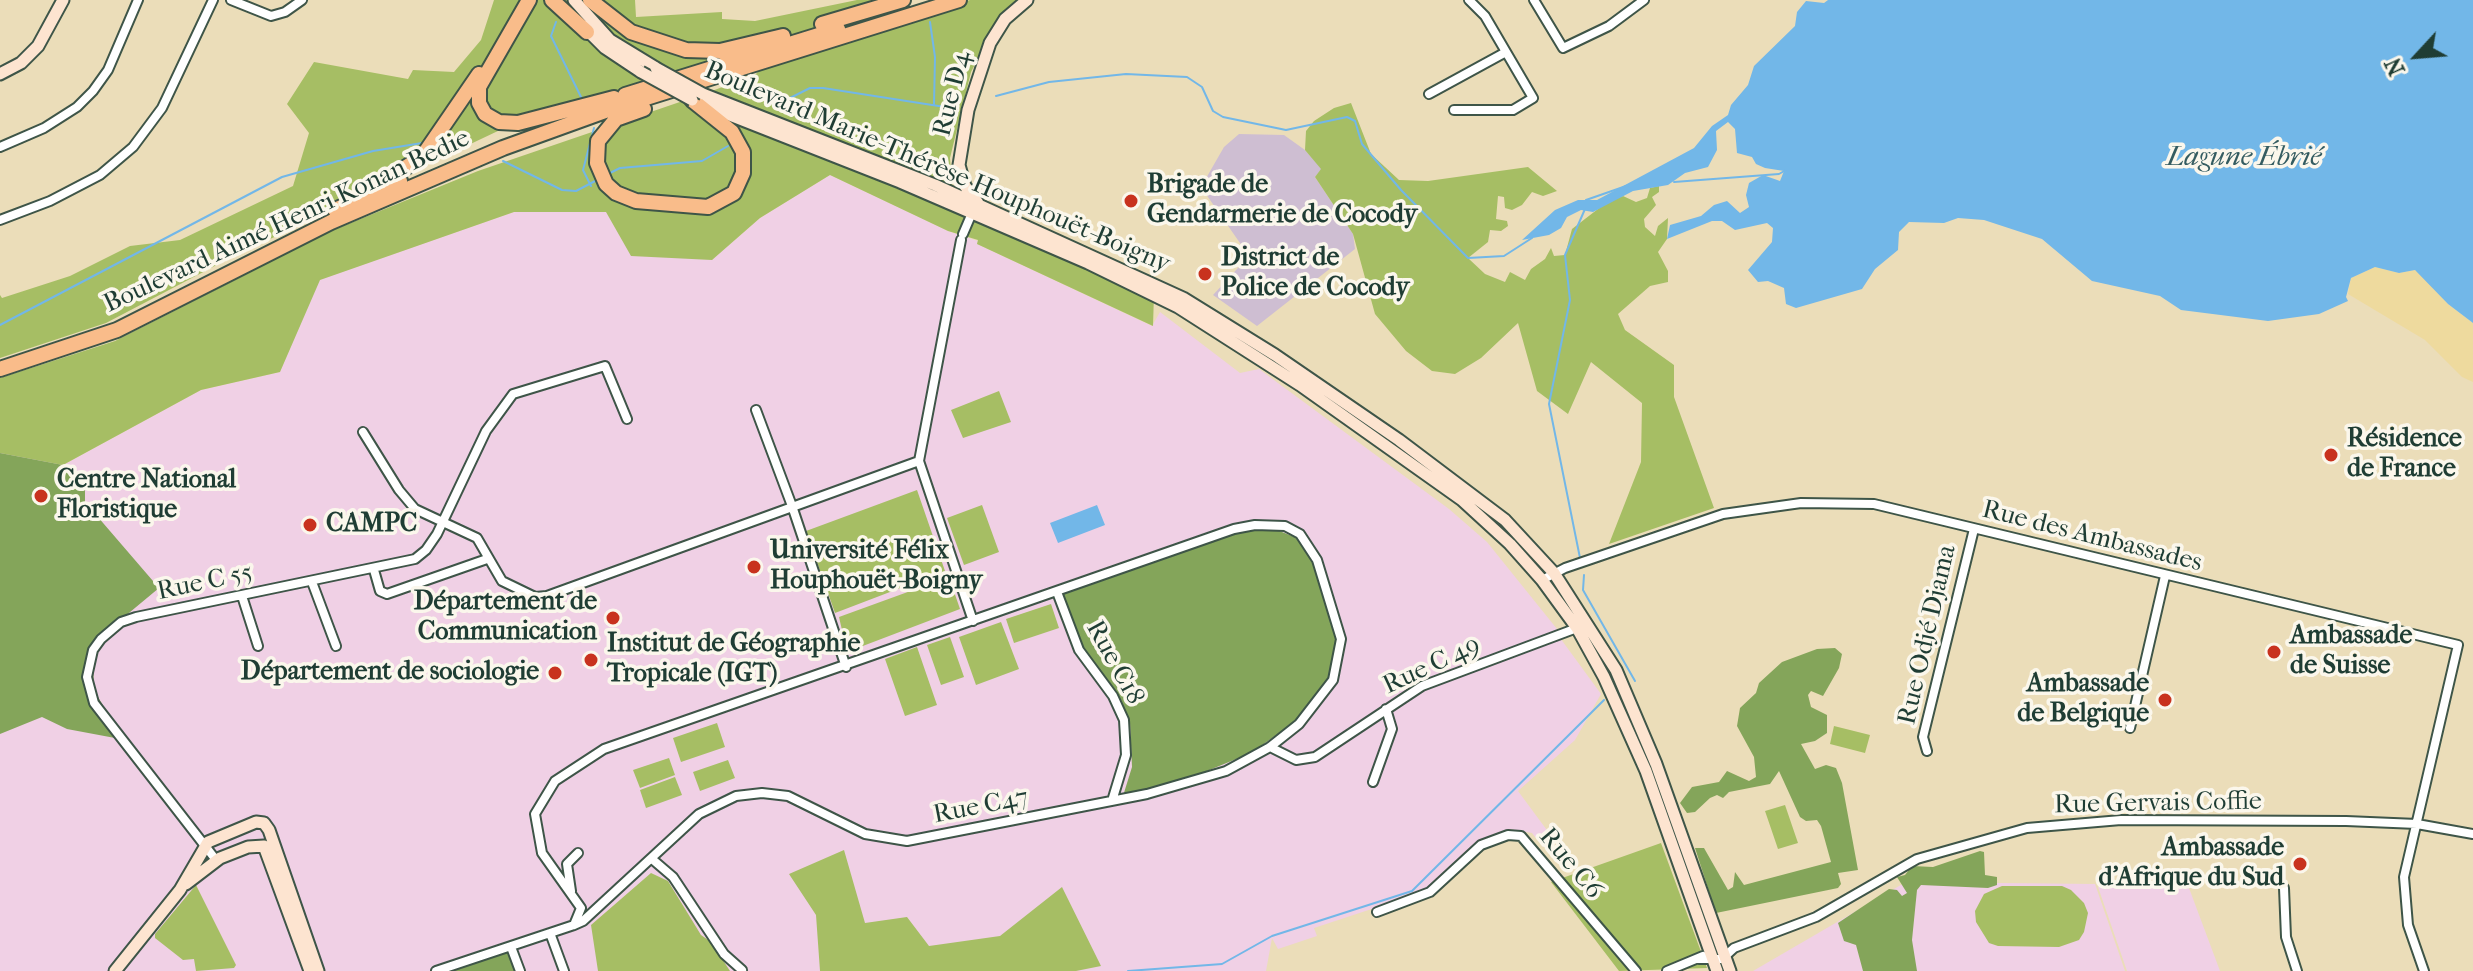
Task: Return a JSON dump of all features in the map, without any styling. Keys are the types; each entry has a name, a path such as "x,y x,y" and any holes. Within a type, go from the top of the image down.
{"highway":[{"path":"356,200 371,187 416,162 437,139 511,22 518,0"},
{"path":"529,0 479,87 479,103 485,114 499,122 518,123 614,98"},
{"path":"552,0 587,32"},
{"path":"590,0 616,24 642,37 686,50 711,51 755,44 903,0"},
{"name":"Boulevard Aimé Henri Konan Bedie","path":"0,369 117,330 331,222 481,152 614,98 931,0"},
{"name":"Boulevard Aimé Henri Konan Bedie","path":"0,360 63,342 120,319 356,200 461,155 503,148 611,109 959,0"},
{"path":"698,97 732,132 743,152 743,173 726,200 699,207 636,201 616,193 602,177 596,154 598,141 616,119 752,71 763,63"}],"main road":[{"path":"0,74 21,63 38,46 63,0"},
{"name":"Boulevard Marie-Thérèse Houphouët-Boigny","path":"563,0 587,32 641,72 1145,279 1218,318 1434,465 1512,526 1554,573 1589,623 1630,700 1720,955"},
{"name":"Boulevard Marie-Thérèse Houphouët-Boigny","path":"574,0 610,40 698,97"},
{"name":"Rue D4","path":"977,210 960,176 968,110 990,43 1005,19 1027,0"},
{"name":"Boulevard Marie-Thérèse Houphouët-Boigny","path":"977,210 1217,329 1411,461 1510,544 1542,580 1577,628 1604,677 1646,771 1720,955"},
{"path":"115,971 180,890 204,843 251,823 264,823 302,939"},
{"path":"180,890 218,859 248,847 264,846 308,955 318,971"},
{"path":"308,955 310,971"},
{"path":"1720,955 1730,971"}],"street":[{"path":"0,147 54,123 93,91 108,70 138,0"},
{"path":"0,220 50,201 100,175 133,147 162,108 213,0"},
{"path":"231,0 271,16 285,12 302,0"},
{"path":"1454,110 1513,110 1531,101 1532,94 1485,16 1469,0"},
{"path":"1534,0 1563,48 1609,26 1644,0"},
{"path":"1429,94 1506,52"},
{"path":"973,621 919,461 962,237 977,210"},
{"name":"Rue C 55","path":"218,859 101,715 89,689 89,663 101,639 121,622 415,559 426,550 486,431 513,394 605,366 627,419"},
{"path":"756,410 846,667"},
{"path":"363,432 399,490 415,509 477,538 493,571 526,595 547,596 919,461"},
{"name":"Rue des Ambassades","path":"1542,580 1554,573 1723,514 1758,507 1874,504 2458,645 2417,824"},
{"name":"Rue C47","path":"436,971 574,925 591,915 699,814 717,803 749,793 775,794 801,800 865,834 907,841 1204,780 1270,747 1299,724 1328,689 1337,661 1339,628 1317,560 1300,534 1273,524 1234,529 604,749 567,770 538,805 536,827 542,853 572,895"},
{"name":"Rue Odjé Djama","path":"1927,751 1923,737 1974,529"},
{"path":"374,570 380,591 387,594 487,559"},
{"path":"2130,728 2165,576"},
{"path":"312,582 336,646"},
{"name":"Rue C18","path":"1057,592 1079,650 1113,696 1127,731 1126,755 1112,801"},
{"path":"242,596 258,646"},
{"name":"Rue C 49","path":"1270,747 1286,757 1307,760 1327,751 1422,686 1577,628"},
{"path":"1373,782 1392,729 1386,709"},
{"name":"Rue Gervais Coffie","path":"1720,955 1816,917 1917,859 2027,828 2121,820 2417,824 2473,834"},
{"path":"2417,824 2404,877 2404,903 2424,971"},
{"name":"Rue C6","path":"1377,912 1430,892 1481,845 1498,837 1521,836 1636,971"},
{"path":"574,925 581,908 572,895 566,870 567,864 578,853"},
{"path":"652,859 673,877 724,954 742,970"},
{"path":"2284,888 2286,937 2297,971"},
{"path":"550,933 564,971"},
{"path":"511,947 520,971"},
{"path":"1667,971 1720,955"}],"shaded area":[{"path":"1239,134 1284,135 1305,150 1322,169 1315,177 1353,234 1355,249 1257,326 1213,295 1249,256 1201,187 1224,147"},
{"name":"Université Félix Houphouët-Boigny","path":"830,175 948,231 978,241 977,244 1152,326 1160,312 1240,373 1259,369 1449,509 1487,542 1557,629 1555,631 1601,694 1575,740 1518,791 1552,837 1543,847 1532,833 1509,829 1494,834 1477,842 1426,889 1414,895 1314,928 1317,936 1278,949 1272,938 1266,971 0,971 0,453 63,465 201,390 280,372 319,280 514,212 606,212 712,260 760,218"},
{"path":"1906,882 2095,884 2125,971 1753,971"},
{"path":"2098,887 2189,888 2220,971 2127,971"}],"green space":[{"path":"494,0 635,0 636,17 722,12 722,19 755,21 857,0 907,0 519,121 230,258 106,323 0,358 0,295 2,298 70,276 130,246 180,240 293,186 309,133 287,104 314,62 408,79 413,70 454,72 481,40"},
{"path":"970,0 1019,0 993,30 971,72 950,158 952,184 958,196 1154,294 1153,326 977,244 978,240 948,231 830,175 760,218 712,260 631,256 606,212 514,212 320,280 280,372 201,390 63,465 0,453 0,378 115,341 331,231 478,171 712,91 756,74 761,68"},
{"path":"1351,103 1371,154 1399,180 1428,181 1528,167 1557,191 1543,196 1532,192 1522,205 1512,210 1505,208 1504,197 1498,196 1496,219 1507,221 1508,226 1501,231 1490,230 1488,242 1468,258 1485,274 1505,282 1510,272 1525,280 1551,248 1554,256 1565,255 1572,229 1607,202 1623,196 1636,202 1647,198 1650,188 1659,186 1659,192 1652,197 1656,205 1644,219 1645,227 1655,236 1658,226 1668,218 1667,239 1658,252 1668,271 1668,282 1650,286 1618,314 1625,330 1674,365 1674,397 1714,508 1609,544 1641,462 1642,403 1591,362 1568,414 1537,391 1518,323 1481,358 1455,374 1432,371 1406,351 1375,314 1353,234 1315,177 1321,169 1305,150 1306,131 1314,121 1334,108"},
{"path":"999,391 1011,422 963,438 951,410"},
{"path":"0,453 63,465 85,483 85,502 159,588 106,632 93,662 94,690 120,735 115,738 67,729 42,717 0,734"},
{"path":"917,490 945,571 835,613 806,531"},
{"path":"982,505 999,552 964,565 947,518"},
{"path":"1272,528 1297,538 1313,562 1336,640 1330,679 1296,721 1251,753 1180,782 1123,796 1132,767 1130,723 1116,691 1082,649 1061,595 1237,532"},
{"path":"949,577 960,609 847,652 839,617"},
{"path":"1051,604 1059,628 1014,643 1006,619"},
{"path":"1001,622 1019,669 976,685 959,637"},
{"path":"950,637 964,677 941,685 927,645"},
{"path":"917,647 937,705 905,716 885,659"},
{"path":"1835,648 1842,654 1839,668 1823,696 1811,691 1808,695 1811,707 1827,715 1827,733 1815,741 1801,744 1815,769 1826,765 1836,768 1842,783 1858,870 1838,873 1841,884 1838,888 1716,913 1695,848 1704,848 1728,890 1733,887 1735,872 1744,885 1831,862 1821,826 1817,820 1806,821 1800,817 1779,771 1770,784 1729,792 1723,798 1717,795 1695,812 1687,813 1680,803 1692,787 1719,782 1727,771 1749,781 1756,777 1754,757 1737,726 1740,708 1756,693 1759,683 1782,662 1817,649"},
{"path":"717,723 725,747 681,762 673,738"},
{"path":"1834,726 1870,735 1865,753 1830,744"},
{"path":"669,758 675,775 640,788 633,770"},
{"path":"728,760 735,778 700,791 693,772"},
{"path":"675,777 682,795 646,808 640,790"},
{"path":"1785,805 1798,843 1778,849 1765,811"},
{"path":"1661,843 1707,968 1619,971 1551,882"},
{"path":"844,850 865,923 907,917 929,946 1000,936 1062,887 1101,966 1076,971 820,971 816,915 789,874"},
{"path":"1984,852 1985,875 1997,877 1997,885 1988,888 1921,885 1917,890 1912,940 1917,971 1863,971 1856,945 1844,941 1838,923 1889,889 1897,890 1902,896 1907,893 1897,877 1905,875 1912,866 1933,867"},
{"path":"651,873 668,881 701,935 711,942 730,971 598,971 591,925"},
{"path":"196,885 236,965 234,968 196,971 194,959 183,960 155,938 155,934"},
{"path":"2002,886 2062,886 2071,890 2084,903 2088,913 2079,940 2059,947 1998,946 1989,943 1976,922 1975,911 1984,894"},
{"path":"508,952 515,971 449,971"}],"sand":[{"path":"2375,267 2399,273 2415,270 2448,304 2473,323 2473,382 2462,377 2425,340 2348,294 2351,278"}],"water":[{"name":"Lagune Ébrié","path":"1828,0 2473,0 2473,323 2448,304 2415,270 2399,273 2375,267 2351,278 2346,297 2348,301 2319,314 2268,321 2181,310 2160,296 2092,281 2042,239 1984,220 1958,218 1944,223 1909,222 1899,232 1898,250 1875,269 1862,289 1796,308 1786,304 1784,288 1768,281 1758,282 1748,270 1772,242 1773,228 1767,223 1735,230 1722,221 1712,221 1667,239 1670,225 1701,216 1714,205 1727,201 1740,213 1749,207 1746,195 1749,183 1763,175 1780,181 1784,171 1765,168 1756,164 1752,157 1737,153 1735,129 1728,122 1716,131 1717,150 1708,167 1685,173 1668,185 1633,191 1593,212 1581,210 1567,217 1561,228 1549,235 1522,240 1555,210 1578,200 1597,200 1694,148 1712,126 1728,115 1731,105 1748,85 1754,66 1795,26 1797,12 1806,1 1824,3"},
{"path":"1097,505 1105,525 1058,543 1050,523"}],"waterway":[{"path":"556,22 551,36 582,99"},
{"path":"930,22 935,57 934,104"},
{"path":"996,96 1049,82 1126,74 1187,77 1202,87 1213,111 1223,117 1286,130 1347,117 1355,121 1362,144 1401,190 1468,258 1504,256 1532,238"},
{"path":"788,99 810,88 823,88 945,107"},
{"path":"591,186 583,170 594,128"},
{"path":"440,141 461,143"},
{"path":"0,325 282,177 373,151 422,143"},
{"path":"608,174 620,168 702,161 728,146"},
{"path":"503,161 562,190 576,191 599,179"},
{"path":"1674,182 1779,174 1786,170"},
{"path":"1586,200 1629,185"},
{"path":"1580,558 1549,404 1570,300 1565,255 1585,209"},
{"path":"1584,575 1583,590 1635,681"},
{"path":"1128,971 1222,964 1272,936 1412,891 1604,700"}],"place":[{"name":"Brigade de Gendarmerie de Cocody","path":"1131,201"},
{"name":"District de Police de Cocody","path":"1205,274"},
{"name":"Résidence de France","path":"2331,455"},
{"name":"Centre National Floristique","path":"41,496"},
{"name":"CAMPC","path":"310,525"},
{"name":"Université Félix Houphouët-Boigny","path":"754,567"},
{"name":"Département de Communication","path":"613,618"},
{"name":"Ambassade de Suisse","path":"2274,652"},
{"name":"Institut de Géographie Tropicale (IGT)","path":"591,660"},
{"name":"Département de sociologie","path":"555,673"},
{"name":"Ambassade de Belgique","path":"2165,700"},
{"name":"Ambassade d'Afrique du Sud","path":"2300,864"}]}
